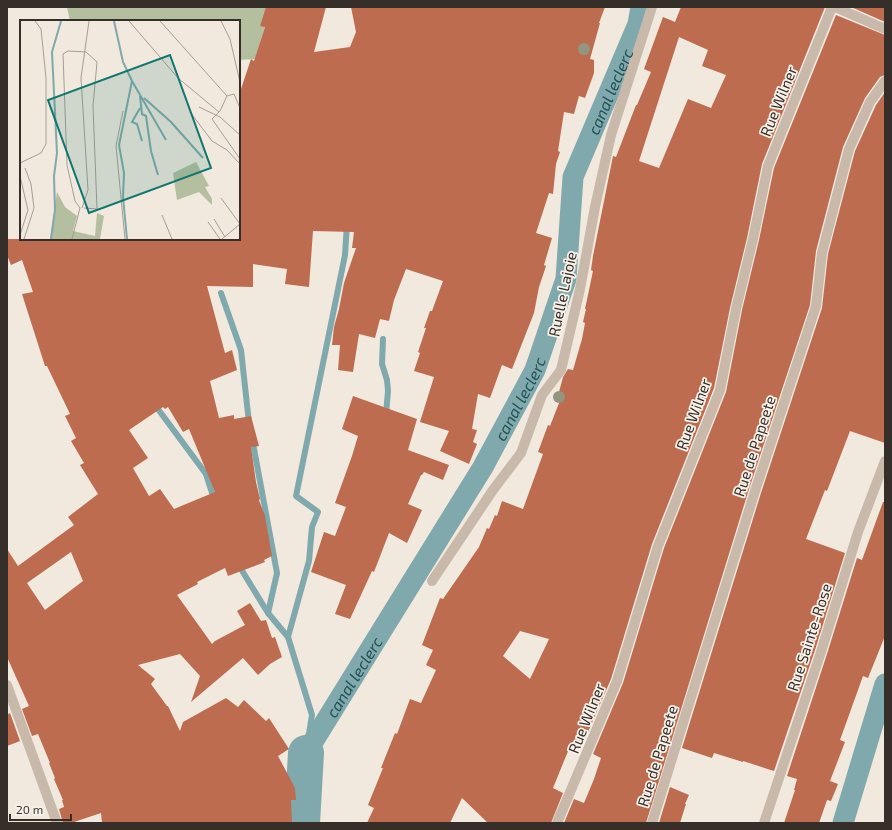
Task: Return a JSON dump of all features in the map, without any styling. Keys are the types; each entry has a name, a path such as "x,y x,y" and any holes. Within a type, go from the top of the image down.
{"street":[{"name":"Ruelle Lajoie","path":"432,581 493,490 521,453 542,395 561,370 580,289 595,207 611,135 652,7"},
{"name":"Rue Wilner","path":"557,823 617,681 658,546 720,390 736,309 753,239 768,166 832,7"},
{"path":"835,7 885,29"},
{"name":"Rue de Papeete","path":"652,823 755,491 816,306 822,253 849,149 870,102 885,81"},
{"name":"Rue Sainte-Rose","path":"764,823 821,652 858,532 885,460"},
{"path":"7,685 57,823"}],"green space":[{"path":"67,7 271,7 255,59 240,60 240,20 70,20"}],"building":[{"path":"266,7 326,7 314,52 350,47 356,32 351,7 605,7 599,23 590,59 594,60 594,73 585,98 579,96 574,114 564,112 558,151 560,152 556,164 553,194 549,193 536,233 552,238 544,265 546,266 539,287 534,313 512,369 502,365 490,398 478,394 472,429 477,430 473,442 477,444 469,464 440,451 449,431 420,422 434,377 414,371 420,353 418,352 426,328 424,328 443,281 406,269 394,300 389,321 380,319 375,338 359,334 353,372 338,370 340,345 332,345 334,327 344,283 356,248 352,248 354,232 313,231 309,287 285,284 287,269 253,264 253,287 207,286 225,353 232,350 237,370 210,381 219,418 234,415 234,419 251,416 259,446 251,447 256,482 259,500 265,516 272,556 264,560 265,562 228,576 225,568 197,582 198,584 177,595 212,644 245,625 237,611 250,603 261,621 266,620 272,638 275,637 282,657 270,664 258,675 243,658 191,702 200,676 180,654 138,665 155,679 151,684 168,706 180,731 183,722 226,698 238,707 244,700 266,721 269,718 289,749 278,756 295,788 296,800 291,800 292,823 102,823 101,813 71,823 63,823 59,809 64,807 63,800 38,734 32,736 22,709 29,706 7,657 7,549 18,566 74,525 68,517 98,494 80,465 84,463 71,441 76,438 65,416 70,414 47,366 45,366 22,294 33,292 22,260 11,265 7,255 7,239 240,240 240,92 251,59 254,61 265,27 260,26","holes":["163,407 165,409 168,407 183,432 189,429 215,492 174,509 160,489 149,496 133,468 148,458 129,430","71,552 83,581 45,610 27,583"]},
{"path":"681,7 825,7 762,164 714,388 652,544 611,679 581,748 571,744 553,788 563,793 551,823 488,823 462,798 450,823 367,823 374,808 368,805 383,768 381,768 395,733 397,734 410,699 421,703 436,670 426,665 433,650 422,645 440,598 443,599 479,547 487,528 489,529 495,515 497,516 502,501 523,509 543,454 538,452 548,425 550,426 563,393 559,392 563,377 568,369 573,370 582,339 585,323 583,322 585,309 593,271 591,270 593,256 613,156 616,157 636,105 651,72 644,69 663,17 675,22","holes":["679,37 708,50 702,66 726,75 711,108 688,99 659,168 639,161","520,631 549,639 530,679 503,656"]},
{"path":"851,7 885,7 885,22"},
{"path":"836,15 885,35 885,75 880,77 865,98 843,147 816,251 810,305 749,489 646,823 564,823 574,799 584,803 594,779 601,758 593,754 623,683 664,548 726,392 742,310 774,168"},
{"path":"885,92 885,443 850,431 827,491 825,490 806,539 845,553 815,650 774,771 714,753 712,758 682,748 761,493 822,308 828,254 855,151 876,105"},
{"path":"353,396 417,419 408,450 449,465 443,480 424,472 421,475 408,504 422,510 407,543 389,533 374,572 372,571 350,619 335,614 346,585 311,572 324,532 335,536 346,507 335,503 358,436 342,429"},
{"path":"883,502 885,502 885,636 868,678 863,676 840,740 845,742 830,781 838,784 831,801 827,800 819,823 784,823 797,779 787,776 857,558 862,560"},
{"path":"10,713 20,741 7,746 7,715"},
{"path":"670,787 689,795 680,823 659,823"}],"waterway":[{"name":"canal leclerc","path":"306,753 483,467 535,370 566,279 573,177 638,24 641,7"},
{"path":"288,637 309,561 312,527 318,512 296,496 345,255 347,224"},
{"path":"221,293 241,350 249,423"},
{"path":"383,339 382,364 387,380 388,391 386,414"},
{"path":"155,405 206,474 214,499"},
{"path":"252,438 277,573 268,613 288,637 312,715 306,753"},
{"path":"238,564 268,613"},
{"path":"843,823 885,684"},
{"path":"302,823 306,753"}]}
